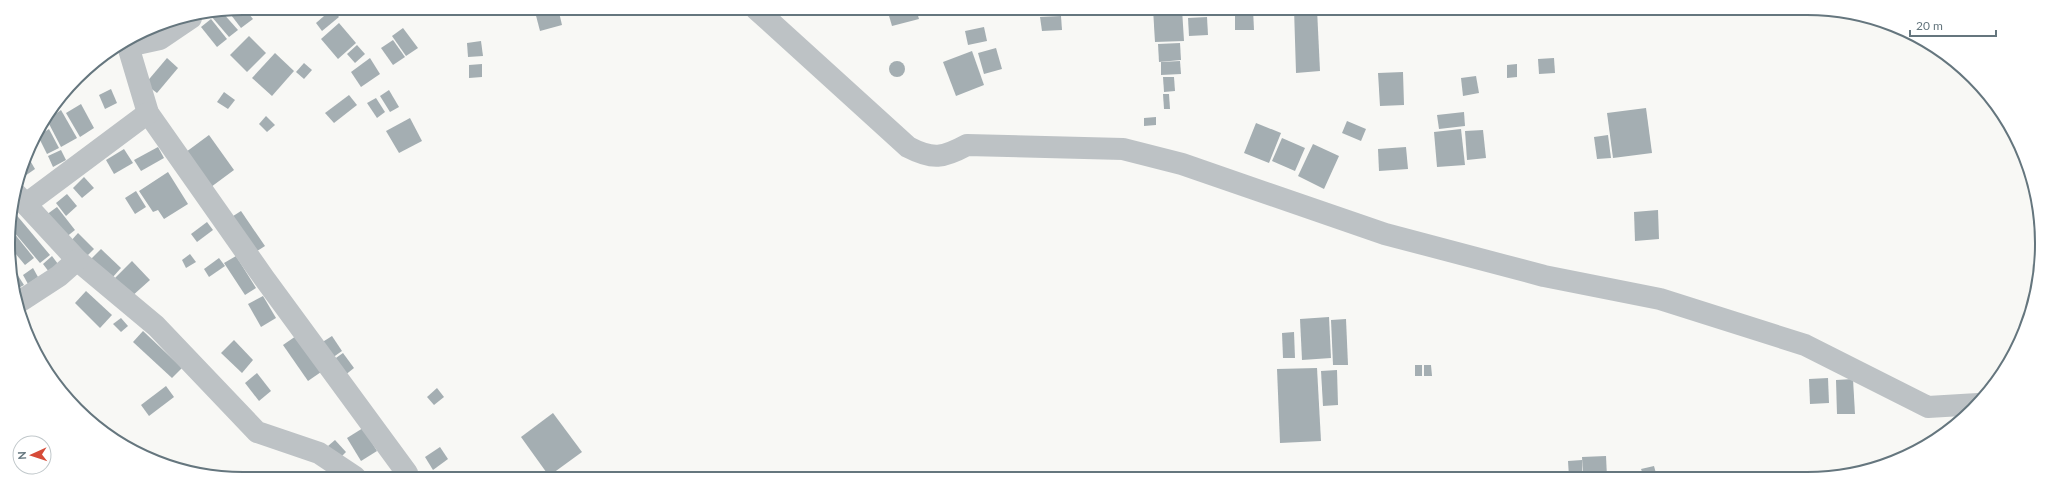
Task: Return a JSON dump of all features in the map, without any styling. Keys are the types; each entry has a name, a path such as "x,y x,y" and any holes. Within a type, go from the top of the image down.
{"street":[{"path":"763,15 908,147 925,156 949,155 967,146 1123,149 1152,155 1385,234 1544,276 1660,299 1805,345 1928,407 1968,405"},
{"path":"134,43 160,40 184,23"},
{"path":"128,47 148,113 406,472"},
{"path":"148,113 22,200 77,260 156,326 257,432 319,453 348,472"},
{"path":"22,300 59,276 77,260"}],"building":[{"path":"231,15 250,15 253,19 241,28"},
{"path":"325,15 337,15 339,17 322,31 316,23"},
{"path":"536,15 560,15 562,25 540,31"},
{"path":"889,15 918,15 919,19 892,26"},
{"path":"1153,15 1182,15 1184,41 1155,42"},
{"path":"1235,15 1253,15 1254,30 1235,30"},
{"path":"1294,15 1317,15 1320,71 1296,73"},
{"path":"225,16 238,30 229,37 212,17"},
{"path":"1061,16 1062,30 1042,31 1040,17"},
{"path":"1207,17 1208,35 1189,36 1188,18"},
{"path":"211,19 227,39 217,47 201,27"},
{"path":"339,23 356,43 338,59 321,39"},
{"path":"984,27 987,41 968,45 965,31"},
{"path":"403,28 418,48 406,56 392,36"},
{"path":"249,36 266,53 247,72 230,55"},
{"path":"393,40 405,57 393,65 381,48"},
{"path":"481,41 483,56 468,57 467,43"},
{"path":"1180,43 1181,60 1159,62 1158,44"},
{"path":"357,45 365,54 355,63 347,54"},
{"path":"996,48 1002,69 984,74 978,53"},
{"path":"972,51 984,85 956,96 943,62"},
{"path":"275,53 294,71 272,96 252,78"},
{"path":"167,58 178,68 157,93 145,84"},
{"path":"370,58 380,74 361,87 351,72"},
{"path":"1554,58 1555,73 1539,74 1538,59"},
{"path":"894,61 900,61 905,66 903,75 900,77 894,77 889,72 889,66"},
{"path":"1180,61 1181,74 1161,75 1161,62"},
{"path":"304,63 312,70 304,79 296,72"},
{"path":"482,64 482,77 469,78 469,65"},
{"path":"1517,64 1517,77 1507,78 1507,65"},
{"path":"1403,72 1404,105 1380,106 1378,73"},
{"path":"1476,76 1479,93 1463,96 1461,78"},
{"path":"1163,77 1174,77 1175,91 1164,92"},
{"path":"111,89 117,103 105,109 99,95"},
{"path":"389,90 399,107 390,112 380,96"},
{"path":"224,92 235,100 228,109 217,102"},
{"path":"1163,94 1169,94 1170,109 1164,109"},
{"path":"349,95 357,105 334,123 325,113"},
{"path":"376,98 385,112 377,118 367,103"},
{"path":"81,104 94,128 80,137 66,113"},
{"path":"1646,108 1652,153 1613,158 1607,113"},
{"path":"61,110 77,138 61,147 49,124 56,113"},
{"path":"1464,112 1465,126 1439,129 1437,115"},
{"path":"266,116 275,125 267,132 259,124"},
{"path":"1156,117 1156,125 1144,126 1144,118"},
{"path":"410,118 422,141 399,153 386,131"},
{"path":"1347,121 1366,129 1361,141 1342,133"},
{"path":"1256,123 1281,133 1269,163 1244,153"},
{"path":"49,129 59,148 47,154 40,140 44,132"},
{"path":"1461,129 1465,165 1437,167 1434,132"},
{"path":"1483,130 1486,158 1467,160 1465,131"},
{"path":"209,135 234,170 211,187 186,152"},
{"path":"1608,135 1611,158 1597,159 1594,137"},
{"path":"1282,138 1305,148 1295,171 1272,161"},
{"path":"1313,144 1339,156 1324,189 1298,176"},
{"path":"158,147 164,158 141,171 134,160"},
{"path":"1406,147 1408,169 1379,171 1378,149"},
{"path":"124,149 133,163 114,174 106,160"},
{"path":"61,150 66,160 53,167 48,156"},
{"path":"30,161 35,169 25,176"},
{"path":"168,172 188,204 164,219 158,210 153,212 139,191"},
{"path":"84,177 94,188 82,198 73,188"},
{"path":"136,191 146,207 135,214 125,198"},
{"path":"67,194 77,206 66,216 56,203"},
{"path":"57,207 75,230 65,238 46,215"},
{"path":"1658,210 1659,239 1635,241 1634,212"},
{"path":"241,211 265,246 254,253 230,218"},
{"path":"17,215 50,255 40,263 15,233"},
{"path":"207,222 213,230 197,242 191,234"},
{"path":"78,233 94,249 85,258 70,242"},
{"path":"15,234 34,258 25,265 15,253"},
{"path":"101,249 121,268 112,278 91,259"},
{"path":"190,254 196,262 186,268 182,260"},
{"path":"52,256 58,264 49,272 43,264"},
{"path":"236,256 256,288 245,295 224,263"},
{"path":"219,258 225,266 209,277 204,269"},
{"path":"132,261 150,280 131,297 114,279"},
{"path":"33,268 38,277 28,284 23,275"},
{"path":"17,274 24,285 19,288"},
{"path":"86,291 112,315 100,328 75,303"},
{"path":"263,296 276,318 261,327 248,304"},
{"path":"1329,317 1331,358 1302,360 1300,319"},
{"path":"121,318 128,326 121,332 113,324"},
{"path":"1346,319 1348,365 1333,365 1331,320"},
{"path":"143,331 182,368 172,378 133,342"},
{"path":"1294,332 1295,358 1283,358 1282,333"},
{"path":"296,336 321,372 308,381 283,345"},
{"path":"332,336 342,351 332,358 321,343"},
{"path":"234,340 253,360 242,373 221,353"},
{"path":"343,353 354,368 344,376 333,360"},
{"path":"1415,365 1422,365 1422,376 1415,376"},
{"path":"1424,365 1431,365 1432,376 1424,376"},
{"path":"1317,368 1321,441 1280,443 1277,369"},
{"path":"1337,370 1338,405 1323,406 1321,371"},
{"path":"257,373 271,391 259,401 245,383"},
{"path":"1828,378 1829,403 1810,404 1809,379"},
{"path":"1853,379 1855,414 1837,414 1836,380"},
{"path":"166,386 174,397 149,416 141,405"},
{"path":"437,388 444,397 434,405 427,397"},
{"path":"553,413 582,452 554,472 546,472 521,437"},
{"path":"363,428 377,451 361,461 347,438"},
{"path":"335,440 346,452 340,458 328,446"},
{"path":"440,447 448,459 433,470 425,457"},
{"path":"1606,456 1607,472 1583,472 1582,457"},
{"path":"1582,460 1582,472 1569,472 1568,461"},
{"path":"1654,466 1656,472 1642,472 1641,469"}]}
